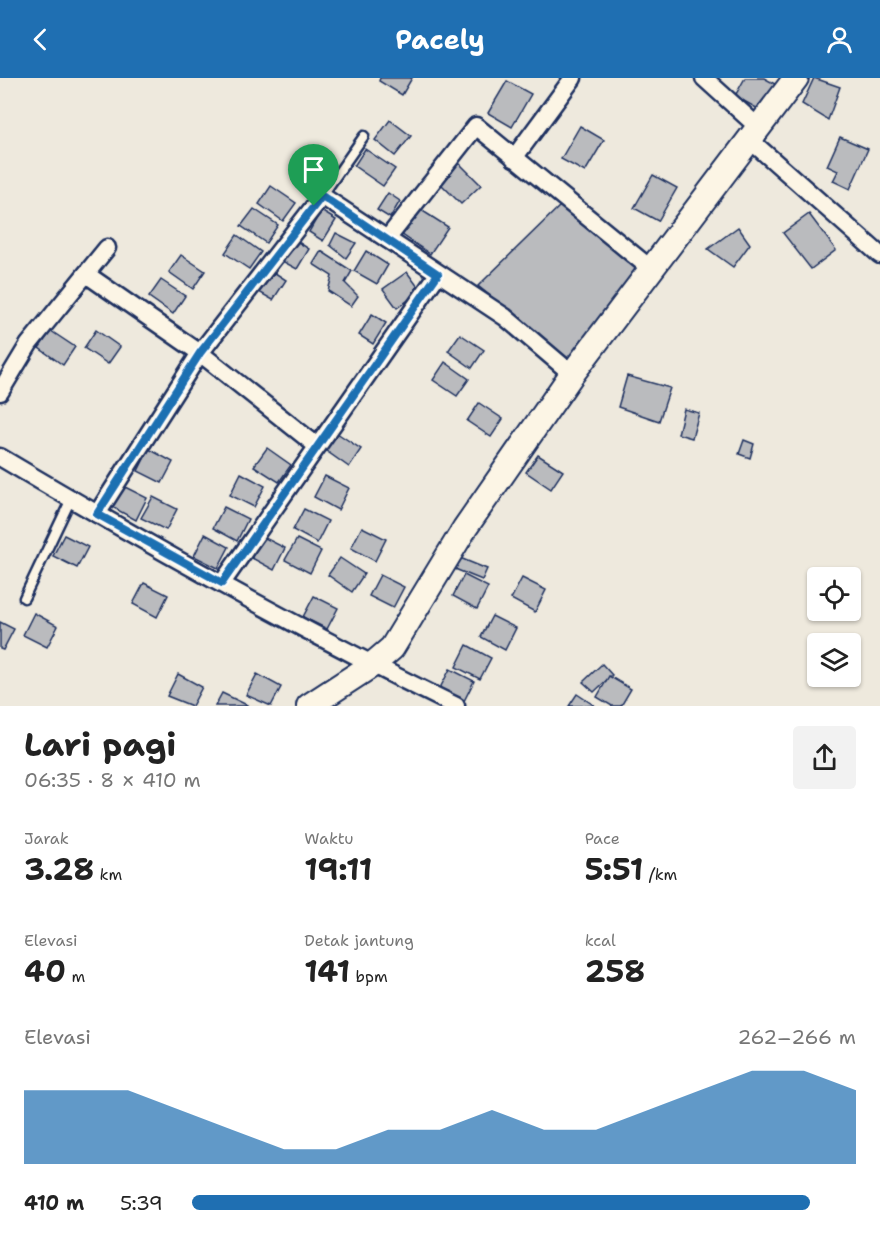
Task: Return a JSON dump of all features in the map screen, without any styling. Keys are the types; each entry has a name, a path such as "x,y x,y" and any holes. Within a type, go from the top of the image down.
{"street":[{"path":"514,158 573,78"},
{"path":"704,78 754,133 880,255"},
{"path":"309,706 372,665 392,648 465,528 572,374 796,78"},
{"path":"387,239 476,126 651,269"},
{"path":"97,514 200,353 322,196 505,317 572,374"},
{"path":"0,392 28,344 107,248"},
{"path":"86,274 200,353 317,446"},
{"path":"222,583 438,274"},
{"path":"0,457 97,514 372,665 456,706"}],"lane":[{"path":"322,196 364,136"},
{"path":"24,598 71,499"}],"building":[{"path":"380,78 412,78 402,95 379,81"},
{"path":"745,78 764,78 775,84 760,110 735,96"},
{"path":"814,78 840,87 828,120 802,104"},
{"path":"507,81 531,94 512,127 488,113"},
{"path":"390,120 411,136 395,156 375,140"},
{"path":"580,126 604,140 585,172 561,159"},
{"path":"840,137 868,149 850,189 833,181 838,171 827,166"},
{"path":"365,149 395,169 383,186 354,166"},
{"path":"457,161 481,185 461,204 437,180"},
{"path":"653,175 677,188 658,221 634,208"},
{"path":"271,186 296,203 283,221 259,204"},
{"path":"388,193 400,201 390,218 377,210"},
{"path":"561,205 639,270 570,360 478,286"},
{"path":"418,208 448,227 430,254 401,234"},
{"path":"254,209 278,225 266,243 241,226"},
{"path":"321,211 336,220 323,241 309,232"},
{"path":"809,214 836,250 811,269 783,233"},
{"path":"738,227 750,244 733,267 708,249"},
{"path":"336,233 356,243 346,258 330,245"},
{"path":"237,235 261,252 249,269 225,253"},
{"path":"295,240 309,249 297,269 282,261"},
{"path":"321,251 352,271 345,283 358,296 351,306 328,291 332,276 313,264"},
{"path":"366,251 388,265 377,284 354,271"},
{"path":"181,255 205,271 193,289 169,272"},
{"path":"272,271 286,280 273,300 259,292"},
{"path":"407,272 421,291 397,308 383,289"},
{"path":"161,280 185,296 173,314 149,297"},
{"path":"372,314 386,323 373,344 359,335"},
{"path":"96,330 120,347 108,364 84,348"},
{"path":"51,331 75,347 63,365 39,348"},
{"path":"460,334 484,350 472,368 448,351"},
{"path":"445,362 469,379 457,396 433,380"},
{"path":"627,376 670,388 659,421 618,407"},
{"path":"479,403 503,419 491,437 467,421"},
{"path":"684,409 699,413 692,438 678,434"},
{"path":"337,433 361,449 349,467 325,450"},
{"path":"744,440 754,444 750,458 739,454"},
{"path":"267,448 291,465 279,482 254,466"},
{"path":"149,449 173,462 162,483 138,471"},
{"path":"538,455 563,471 551,489 526,472"},
{"path":"241,473 265,486 254,507 230,495"},
{"path":"325,476 349,488 338,510 314,497"},
{"path":"123,486 147,498 136,520 112,507"},
{"path":"153,497 177,509 166,530 141,518"},
{"path":"224,507 248,519 237,541 213,528"},
{"path":"304,509 328,521 317,543 293,530"},
{"path":"362,527 386,539 375,561 351,548"},
{"path":"205,534 229,547 218,568 194,556"},
{"path":"64,535 88,547 77,568 53,556"},
{"path":"261,536 285,548 274,570 250,557"},
{"path":"297,539 321,551 310,573 285,560"},
{"path":"340,558 364,574 352,592 328,575"},
{"path":"460,558 487,569 482,580 455,569"},
{"path":"380,575 404,587 393,608 369,596"},
{"path":"464,575 488,587 477,609 453,596"},
{"path":"522,578 546,590 535,612 511,599"},
{"path":"144,583 168,595 157,617 133,604"},
{"path":"314,596 338,608 327,629 303,617"},
{"path":"34,613 58,626 47,647 23,635"},
{"path":"492,616 516,628 505,650 481,637"},
{"path":"0,622 14,629 3,650 0,649"},
{"path":"467,645 491,658 480,679 456,667"},
{"path":"602,664 612,675 594,692 583,682"},
{"path":"450,669 474,681 463,703 439,690"},
{"path":"178,674 202,687 192,706 167,696"},
{"path":"257,674 281,687 271,706 246,695"},
{"path":"609,676 631,689 621,706 612,706 597,697"},
{"path":"222,693 247,705 215,706"},
{"path":"577,694 595,706 569,706"}],"route":[{"path":"322,196 438,274 378,356 222,583 97,514 200,353 314,206 322,196"}]}
